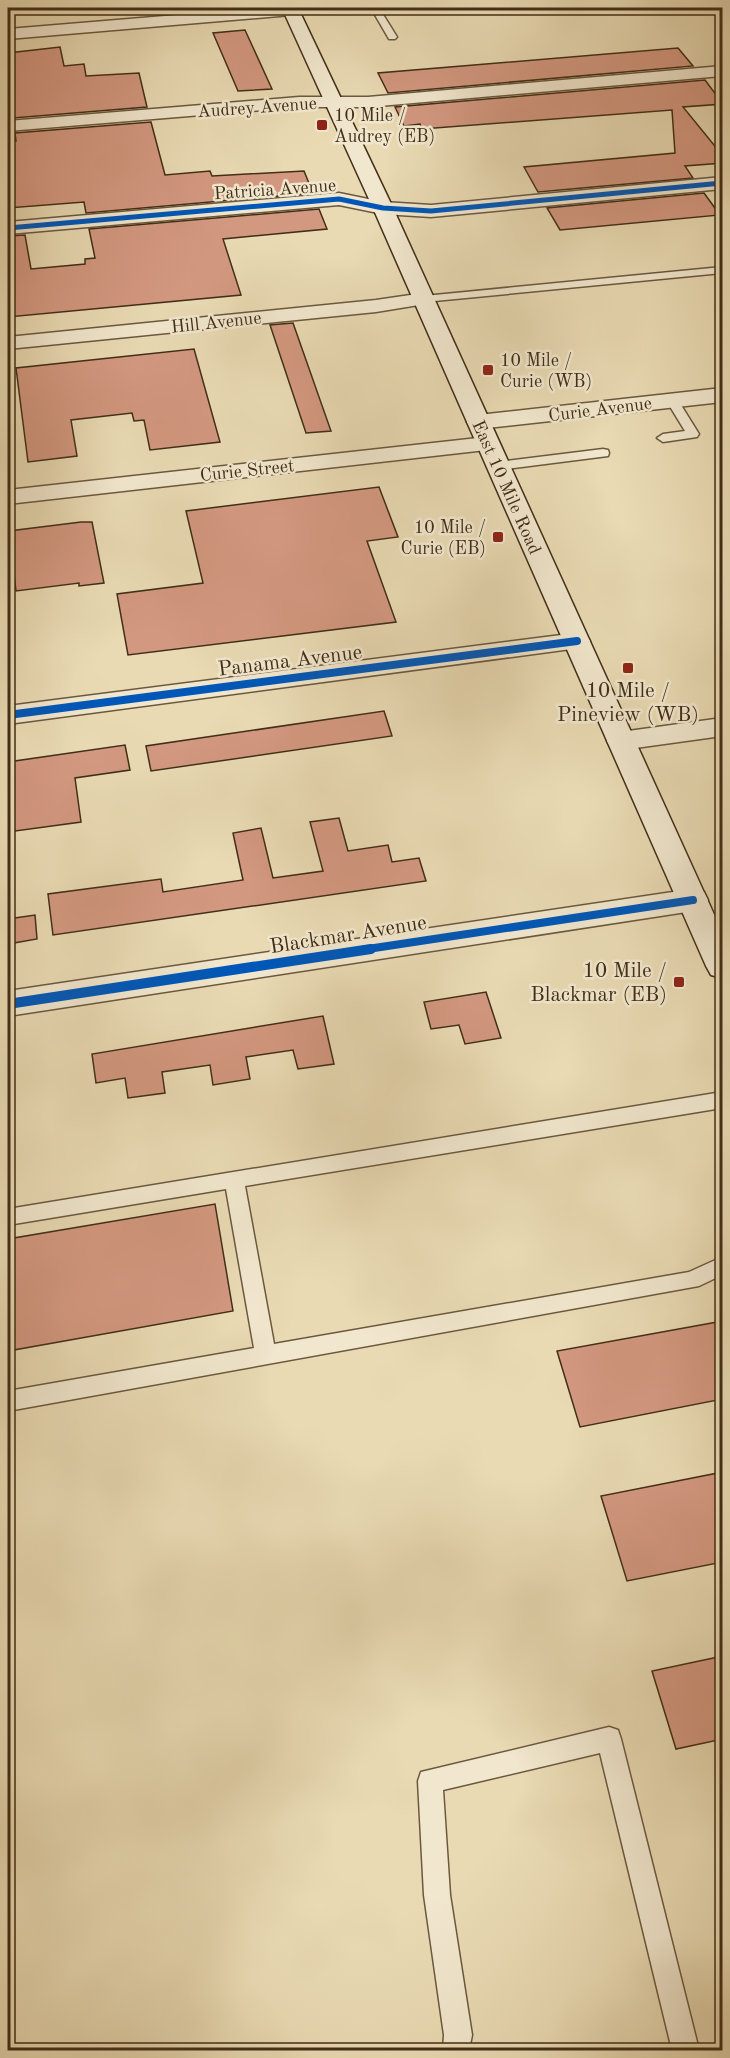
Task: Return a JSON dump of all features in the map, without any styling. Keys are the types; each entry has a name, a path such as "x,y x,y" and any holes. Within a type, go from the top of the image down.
{"street":[{"path":"8,33 290,9"},
{"name":"East 10 Mile Road","path":"290,9 383,208 723,966"},
{"name":"Audrey Avenue","path":"8,126 299,102 368,102 723,71"},
{"name":"Patricia Avenue","path":"8,228 339,199 383,208 431,211 723,183"},
{"name":"Hill Avenue","path":"8,343 376,306 424,299"},
{"name":"Curie Avenue","path":"482,433 672,400 723,395"},
{"name":"Curie Street","path":"8,497 482,433"},
{"name":"Panama Avenue","path":"8,715 577,641"},
{"path":"621,741 723,727"},
{"name":"Blackmar Avenue","path":"8,1004 693,900"}],"lane":[{"path":"375,8 392,37"},
{"path":"424,299 723,270"},
{"path":"663,438 693,434 672,400"},
{"path":"498,466 603,453"},
{"path":"8,1217 723,1100"},
{"path":"234,1180 266,1355"},
{"path":"8,1401 692,1280 723,1266"},
{"path":"456,2050 458,2035 436,1895 430,1781 609,1739 686,2050"}],"building":[{"path":"245,30 272,89 238,91 213,33"},
{"path":"60,47 64,66 84,64 86,76 139,73 147,107 13,118 8,53"},
{"path":"678,48 693,66 388,93 378,73"},
{"path":"705,80 723,104 683,107 723,156 723,163 685,166 693,178 538,192 524,167 675,153 672,110 422,129 420,124 404,126 395,107"},
{"path":"151,122 165,175 210,171 212,176 304,171 313,193 86,213 84,202 8,208 8,142 16,141 15,133"},
{"path":"704,193 720,215 560,230 547,208"},
{"path":"319,209 327,229 223,239 241,295 8,317 8,236 25,235 31,269 85,264 85,259 95,258 89,229"},
{"path":"293,323 331,431 306,433 270,325"},
{"path":"194,349 220,442 150,450 144,420 134,421 132,413 71,420 77,456 28,462 16,368"},
{"path":"379,487 398,537 367,541 396,622 128,655 117,594 203,583 186,511"},
{"path":"92,522 104,583 79,586 79,583 16,591 9,531"},
{"path":"384,711 392,736 151,771 146,746"},
{"path":"125,745 130,770 75,778 81,822 8,832 8,762"},
{"path":"339,818 348,851 388,845 392,862 419,858 426,881 53,935 48,894 161,879 163,892 243,880 233,833 261,828 273,878 323,871 310,822"},
{"path":"35,915 37,939 8,944 8,919"},
{"path":"486,992 501,1038 465,1044 459,1025 431,1029 424,1002"},
{"path":"323,1016 334,1064 298,1069 293,1050 246,1057 250,1079 213,1085 210,1065 162,1072 165,1093 128,1098 125,1078 96,1083 92,1054"},
{"path":"215,1204 233,1311 8,1351 8,1239"},
{"path":"723,1321 723,1399 580,1427 557,1351"},
{"path":"723,1472 723,1562 627,1581 601,1496"},
{"path":"723,1656 723,1739 676,1749 652,1671"}],"cycle path":[{"path":"8,228 339,199 383,208 431,211 722,183"},
{"path":"8,715 577,641"},
{"path":"8,1004 693,900"}],"place":[{"name":"10 Mile / Audrey (EB)","path":"322,125"},
{"name":"10 Mile / Curie (WB)","path":"488,370"},
{"name":"10 Mile / Curie (EB)","path":"498,537"},
{"name":"10 Mile / Pineview (WB)","path":"628,668"},
{"name":"10 Mile / Blackmar (EB)","path":"679,982"}]}
